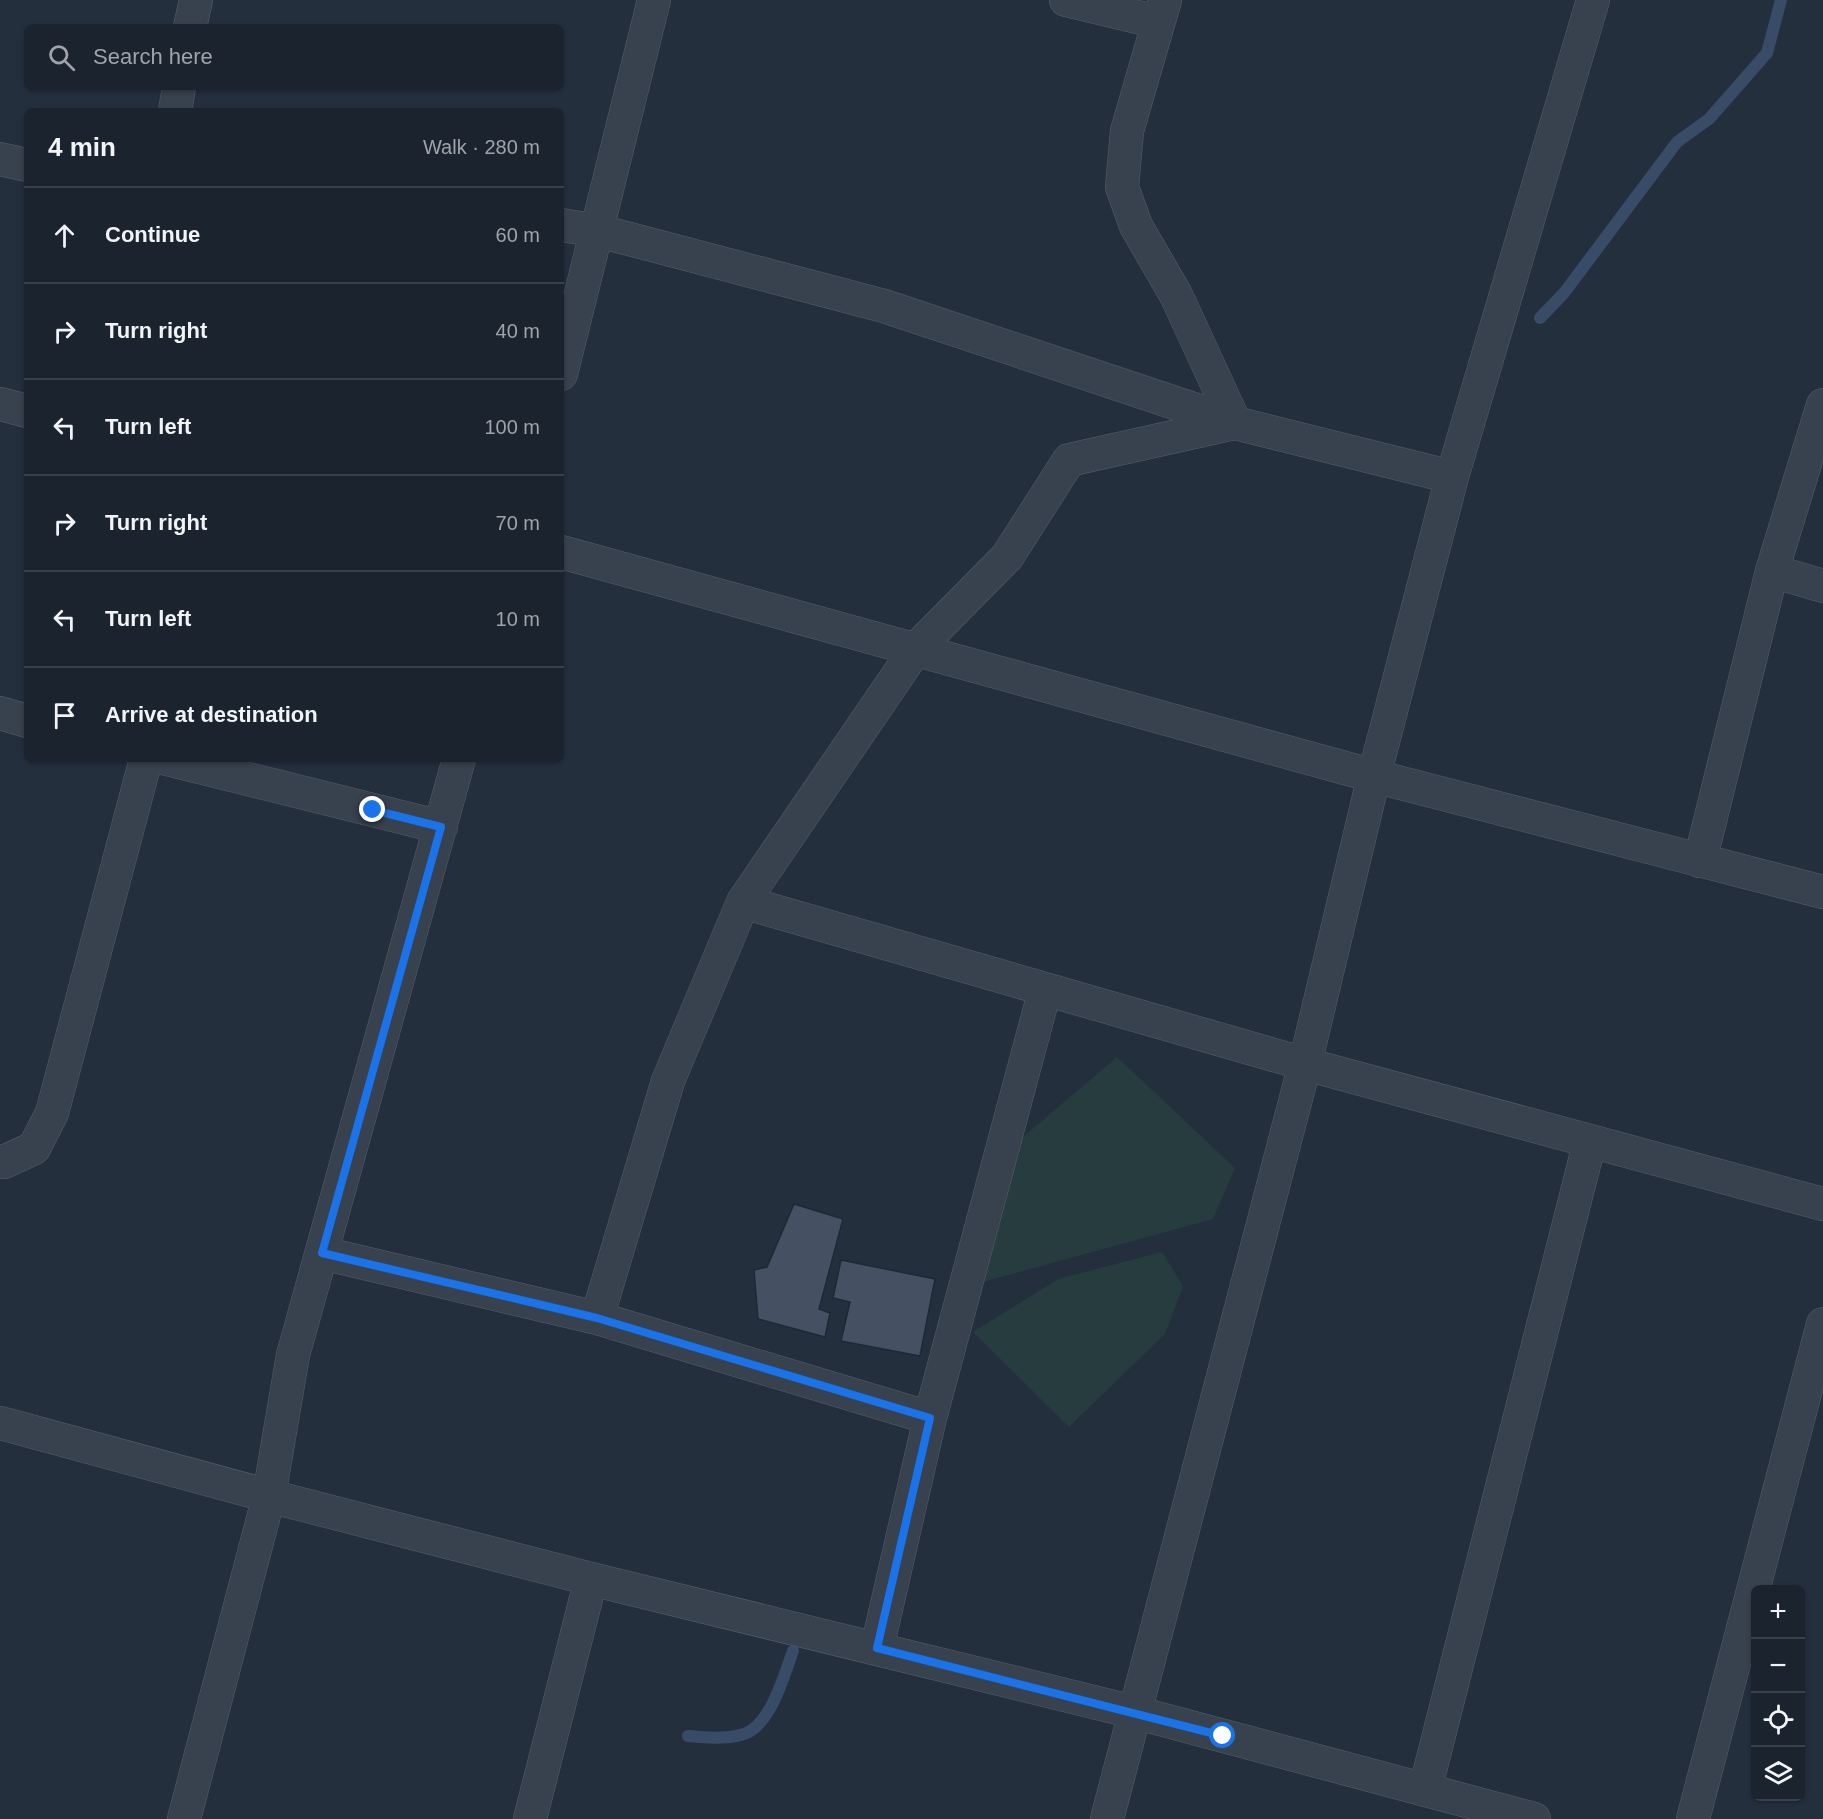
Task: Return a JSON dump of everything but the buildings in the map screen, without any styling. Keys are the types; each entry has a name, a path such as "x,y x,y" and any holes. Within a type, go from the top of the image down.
{"street":[{"path":"191,24 196,0"},
{"path":"564,362 654,0"},
{"path":"1066,0 1161,11 1126,132 1122,187 1136,226 1176,295 1234,423"},
{"path":"1107,1819 1305,1064 1374,776 1452,477 1593,0"},
{"path":"176,108 178,90"},
{"path":"0,159 24,164"},
{"path":"564,225 598,231 884,306 1234,423 1452,477"},
{"path":"0,404 24,410"},
{"path":"1700,861 1772,572 1823,405"},
{"path":"597,1318 668,1081 743,902 915,650 1007,557 1069,460 1234,423"},
{"path":"564,553 1374,776 1823,892"},
{"path":"1772,572 1823,586"},
{"path":"0,713 24,720"},
{"path":"0,1161 4,1162 34,1148 52,1113 145,762"},
{"path":"179,762 441,827"},
{"path":"184,1819 269,1496 293,1355 458,762"},
{"path":"743,902 1305,1064 1823,1204"},
{"path":"877,1648 930,1418 1045,990"},
{"path":"1425,1790 1590,1141"},
{"path":"322,1253 597,1318 930,1418"},
{"path":"1693,1819 1823,1324"},
{"path":"0,1423 269,1496 591,1579 1134,1712 1526,1818"},
{"path":"530,1819 591,1579"}],"green space":[{"path":"1117,1057 1235,1168 1213,1219 979,1283 1010,1148"},
{"path":"1162,1252 1183,1286 1165,1334 1069,1427 973,1332 1058,1279"}],"waterway":[{"path":"1540,318 1564,293 1677,142 1709,119 1767,53 1781,0"},
{"path":"688,1736 730,1737 753,1729 769,1710 793,1651"}],"route":[{"path":"373,810 441,827 322,1253 597,1318 930,1418 877,1648 1223,1736"}]}
